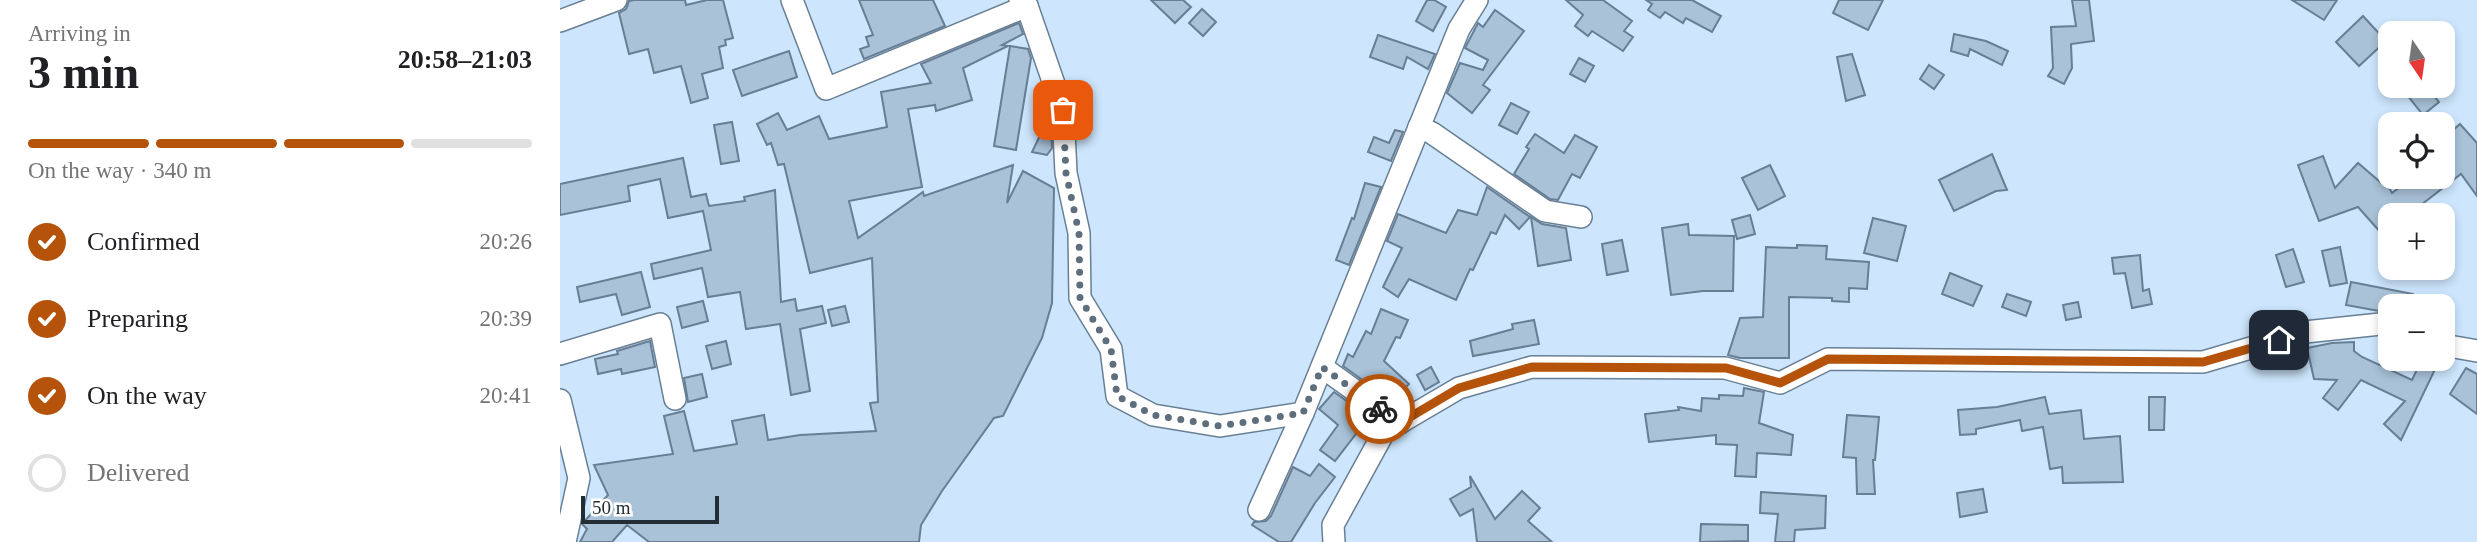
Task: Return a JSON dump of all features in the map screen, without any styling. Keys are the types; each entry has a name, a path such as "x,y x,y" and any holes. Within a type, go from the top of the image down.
{"street":[{"path":"560,21 616,0"},
{"path":"792,0 826,89 1024,3 1063,110 1066,173 1079,233 1080,298 1111,349 1117,396 1153,415 1220,426 1303,413"},
{"path":"1259,510 1303,413 1459,29 1478,0"},
{"path":"1419,127 1433,133 1545,211 1581,216"},
{"path":"560,354 660,324 676,399"},
{"path":"1334,542 1332,524 1384,432 1459,388 1532,367 1726,368 1780,383 1828,359 2203,362 2305,332 2378,324"},
{"path":"2455,347 2477,351"},
{"path":"1322,367 1400,423"},
{"path":"560,400 579,478 565,542"}],"building":[{"path":"685,0 686,5 707,0 723,0 733,38 725,40 726,45 719,47 723,68 702,74 708,98 691,103 681,66 654,73 648,49 629,54 619,13 626,9 629,1"},
{"path":"859,0 933,0 945,26 864,59 860,49 869,46 866,37 873,35"},
{"path":"1151,0 1183,0 1191,7 1175,23"},
{"path":"1427,0 1434,0 1446,7 1433,31 1416,21"},
{"path":"1566,0 1603,0 1632,21 1624,31 1633,37 1623,51 1592,31 1588,36 1575,26 1583,15"},
{"path":"1646,0 1692,0 1721,16 1712,32 1686,18 1683,23 1665,12 1660,18 1648,10 1652,4"},
{"path":"1839,0 1883,0 1868,30 1833,13"},
{"path":"2072,0 2089,0 2094,41 2071,44 2072,68 2064,84 2048,76 2053,68 2051,27 2076,26"},
{"path":"2292,0 2337,0 2324,20"},
{"path":"1202,9 1216,22 1203,36 1189,23"},
{"path":"1495,10 1524,31 1483,85 1490,90 1472,113 1447,93 1460,63 1483,70 1488,60 1465,48 1478,23 1483,27"},
{"path":"2363,16 2378,32 2378,48 2359,66 2336,42"},
{"path":"1019,23 1023,34 1002,45 1008,46 963,68 972,100 936,111 935,105 908,109 922,187 849,201 858,238 923,192 924,196 1013,165 1007,203 1023,171 1054,188 1052,303 1042,338 1003,416 994,418 921,525 919,542 649,542 627,525 612,542 580,542 587,529 582,524 608,495 594,465 673,454 664,416 684,411 694,451 737,444 732,421 764,415 768,440 800,435 876,431 870,403 878,402 872,258 810,273 784,164 778,165 771,143 767,145 757,124 778,113 787,130 819,116 829,139 887,127 881,92 931,83 921,64"},
{"path":"1954,34 1986,41 2008,51 2002,65 1970,49 1968,56 1951,51"},
{"path":"1378,35 1435,54 1428,69 1407,57 1403,69 1370,57"},
{"path":"1010,46 1028,49 1031,58 1016,150 994,146"},
{"path":"789,51 797,77 742,96 733,70"},
{"path":"1852,54 1865,95 1846,101 1837,57"},
{"path":"1579,58 1594,66 1585,82 1570,74"},
{"path":"1929,65 1944,75 1934,89 1920,79"},
{"path":"2410,98 2436,98 2439,102 2427,112 2421,112"},
{"path":"1511,103 1529,112 1517,134 1499,125"},
{"path":"1050,115 1052,148 1047,155 1032,152"},
{"path":"732,122 739,161 721,164 714,125"},
{"path":"2460,124 2477,143 2477,196 2461,174 2455,179 2455,128"},
{"path":"1395,130 1403,132 1391,161 1368,152 1374,137 1389,143"},
{"path":"1535,134 1564,153 1575,135 1597,147 1580,178 1572,174 1558,200 1550,199 1514,174"},
{"path":"1992,154 2007,190 1996,191 1954,211 1939,180"},
{"path":"2323,156 2335,188 2358,163 2378,180 2378,189 2390,189 2392,193 2397,189 2442,189 2424,203 2378,203 2378,230 2358,207 2319,221 2298,165"},
{"path":"683,158 691,197 706,194 709,206 745,201 744,197 775,190 781,302 795,299 797,311 822,306 826,323 800,329 810,391 791,395 780,324 746,329 740,292 708,297 702,268 654,279 651,264 711,250 703,211 668,218 660,179 628,186 630,201 560,215 560,184"},
{"path":"1770,165 1785,196 1758,210 1742,178"},
{"path":"1365,183 1381,187 1349,265 1336,260 1352,218 1354,219"},
{"path":"1487,187 1530,217 1519,229 1505,215 1496,234 1491,232 1456,300 1409,279 1398,297 1383,287 1402,248 1387,241 1398,214 1446,233 1458,210 1477,215"},
{"path":"1750,215 1755,234 1737,239 1732,220"},
{"path":"1531,217 1542,224 1566,228 1571,260 1538,266"},
{"path":"1873,218 1906,226 1897,261 1864,253"},
{"path":"1688,224 1689,235 1734,236 1733,291 1671,295 1662,228"},
{"path":"1622,240 1628,271 1607,275 1602,244"},
{"path":"1797,245 1827,246 1826,259 1869,262 1867,289 1849,288 1849,302 1832,301 1832,298 1789,297 1789,358 1740,358 1728,355 1740,318 1763,317 1766,247 1797,248"},
{"path":"2340,247 2347,283 2330,286 2322,251"},
{"path":"2293,249 2304,282 2286,287 2276,255"},
{"path":"2140,255 2143,291 2149,289 2152,304 2132,308 2125,273 2114,274 2112,258"},
{"path":"641,272 650,307 622,315 616,294 580,302 577,287"},
{"path":"1950,273 1982,286 1973,306 1942,294"},
{"path":"2351,282 2413,294 2378,294 2378,311 2346,305"},
{"path":"2007,294 2031,302 2026,316 2002,307"},
{"path":"703,301 708,321 682,328 677,307"},
{"path":"2078,302 2081,317 2066,320 2063,305"},
{"path":"845,306 849,322 832,326 828,310"},
{"path":"1381,309 1408,320 1400,338 1396,337 1384,361 1409,384 1392,401 1343,366 1348,354 1353,357 1366,331 1371,334"},
{"path":"1534,320 1539,344 1473,356 1470,341 1513,329 1512,324"},
{"path":"650,341 655,367 622,374 621,369 598,374 595,359 618,354 617,351"},
{"path":"726,341 731,364 712,369 706,346"},
{"path":"2354,342 2354,351 2378,364 2378,371 2392,371 2412,380 2416,371 2434,371 2401,440 2384,424 2405,401 2361,380 2338,410 2323,398 2337,380 2314,379 2307,348"},
{"path":"1431,367 1439,382 1425,390 1417,375"},
{"path":"2466,368 2477,374 2477,414 2450,394"},
{"path":"702,374 707,397 688,402 684,378"},
{"path":"1744,388 1764,392 1759,423 1793,435 1791,455 1757,453 1756,477 1735,476 1737,445 1716,444 1716,435 1649,442 1645,414 1679,410 1678,407 1701,411 1702,398 1719,399 1719,395 1743,396"},
{"path":"1334,392 1369,417 1335,461 1320,450 1338,425 1319,409"},
{"path":"2045,397 2049,414 2081,410 2084,439 2120,436 2123,482 2063,483 2062,467 2050,469 2043,427 2022,431 2020,420 1976,429 1976,434 1960,435 1958,410 1997,407"},
{"path":"2149,397 2165,397 2164,430 2149,430"},
{"path":"1847,415 1879,417 1873,460 1875,494 1857,494 1856,458 1843,457"},
{"path":"1319,464 1335,477 1291,542 1279,542 1252,525 1254,522 1266,521 1271,516 1293,467 1310,476"},
{"path":"1470,476 1495,519 1522,491 1540,508 1528,521 1552,542 1477,542 1473,509 1460,516 1450,499 1471,487"},
{"path":"1983,489 1987,512 1960,517 1957,493"},
{"path":"1761,492 1826,496 1825,528 1795,530 1794,542 1775,542 1778,514 1760,513"},
{"path":"1701,524 1748,525 1748,541 1700,542"}],"way so far":[{"path":"1063,110 1066,173 1079,233 1080,298 1111,349 1117,396 1153,415 1220,426 1303,413 1322,367 1380,409"}],"route":[{"path":"1380,409 1400,423 1459,388 1532,367 1726,368 1780,383 1828,359 2203,362 2279,340"}]}
